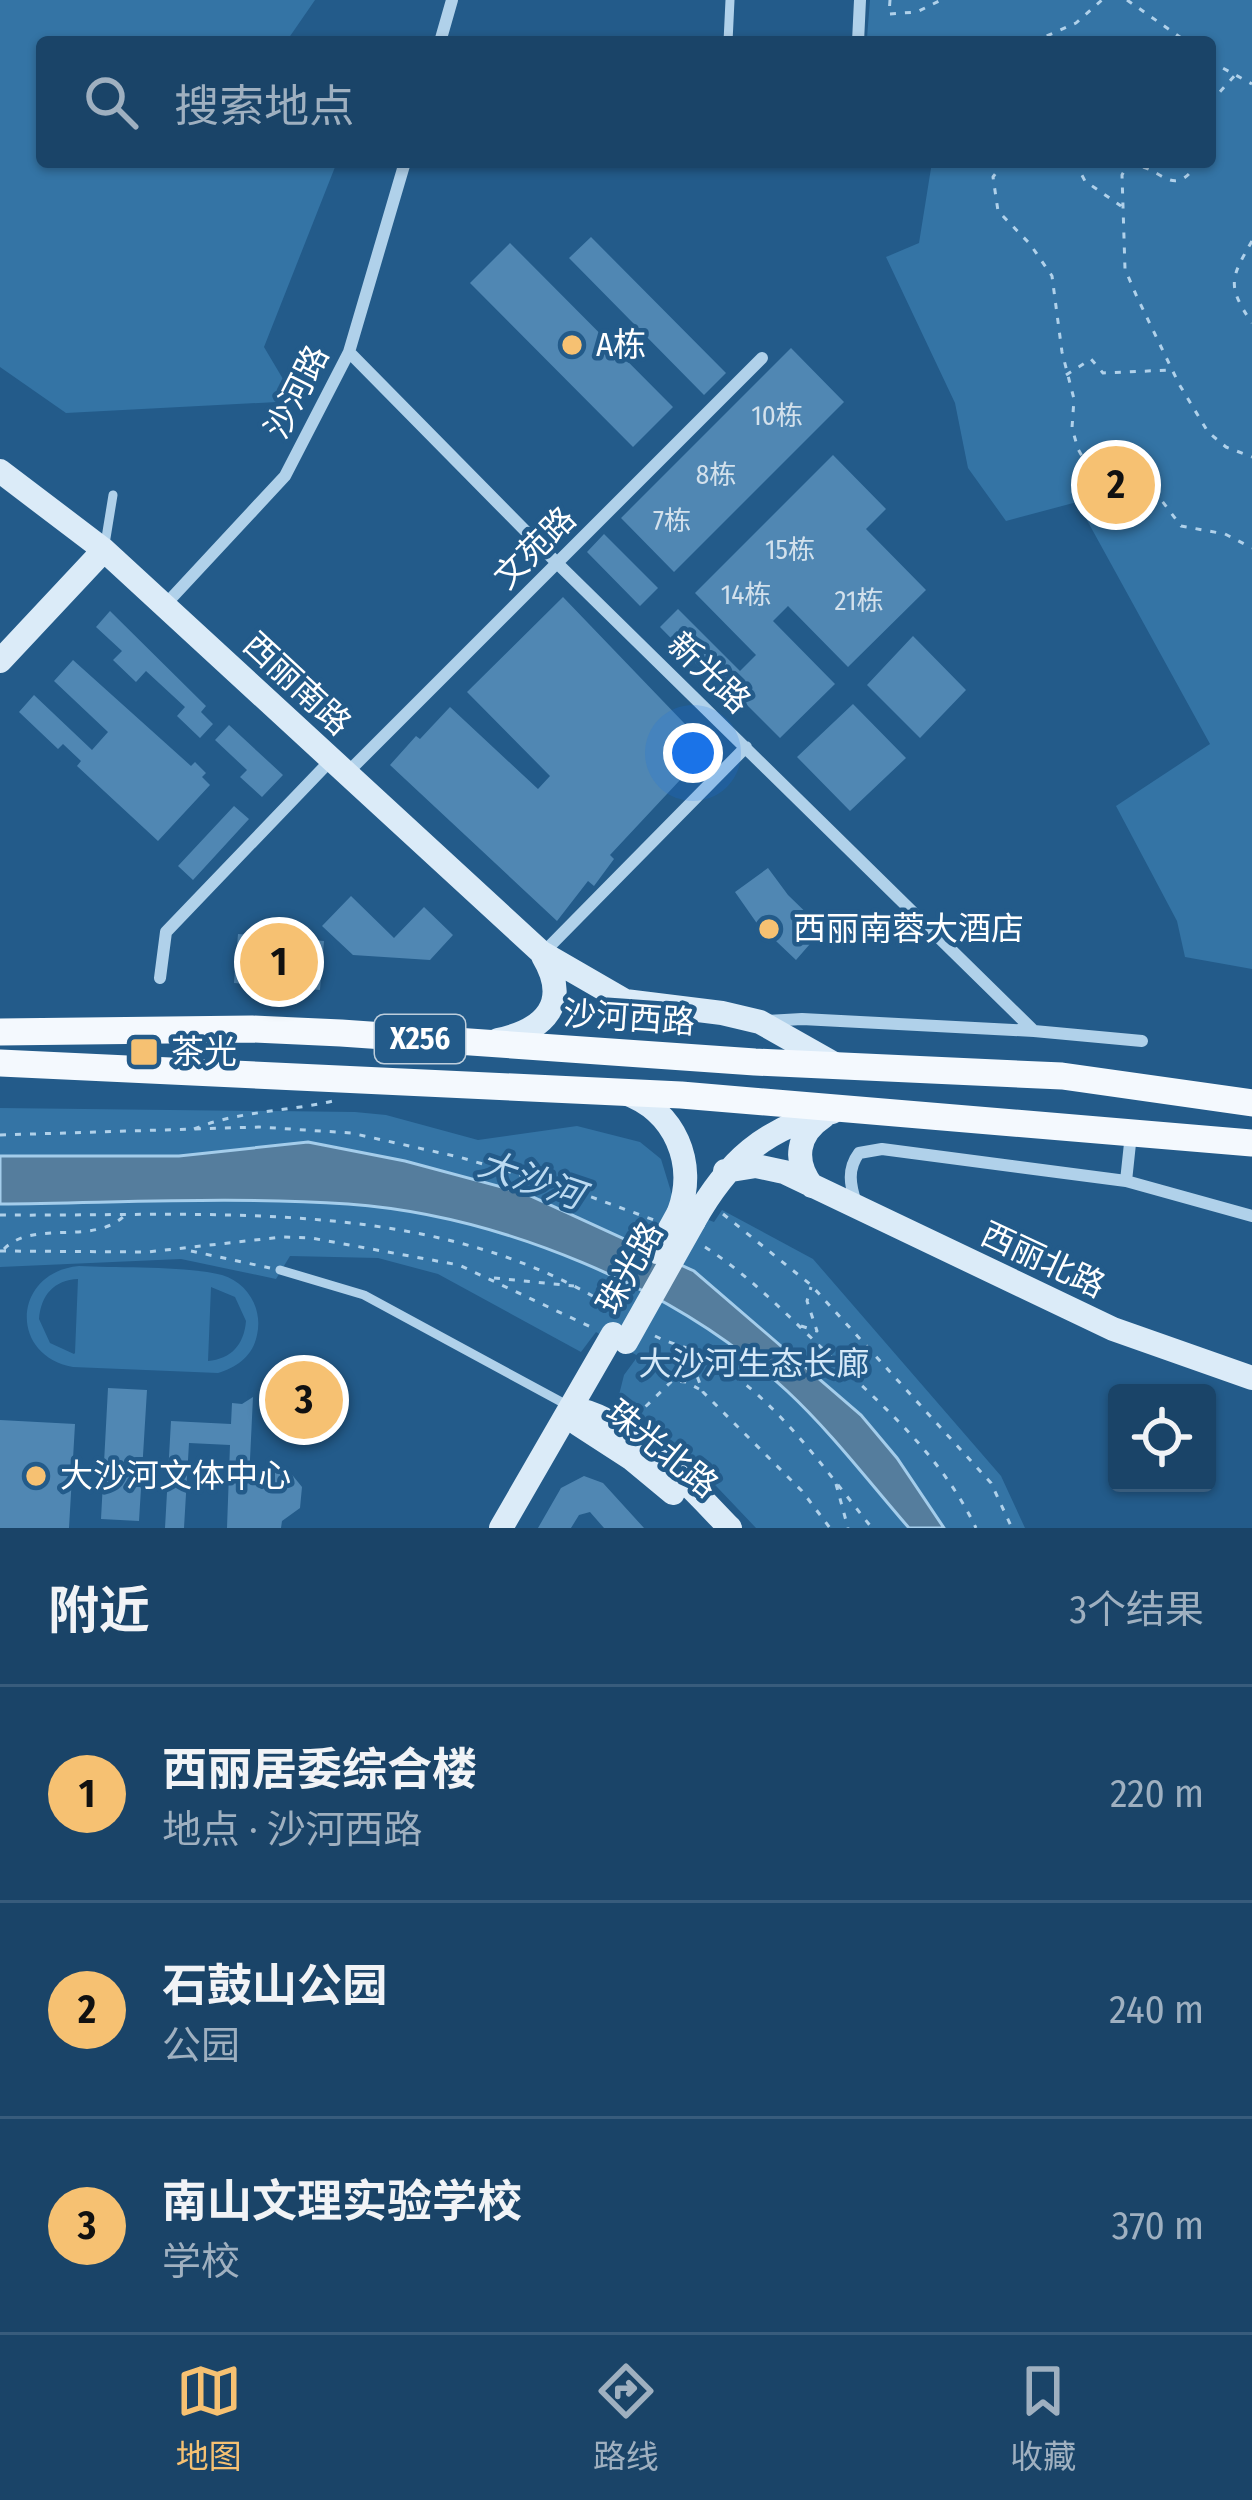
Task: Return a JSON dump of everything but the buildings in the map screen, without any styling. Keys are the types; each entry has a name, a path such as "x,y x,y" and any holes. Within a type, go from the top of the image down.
{"main road":[{"name":"沙河西路","path":"0,1032 252,1030 838,1067 1062,1076 1252,1103"},
{"name":"X256","path":"0,1064 623,1092 1252,1143"}],"street":[{"path":"442,36 452,0"},
{"path":"858,36 860,0"},
{"name":"沙河路","path":"164,606 285,476 349,352 403,168"},
{"name":"新光路","path":"349,352 1034,1031"},
{"name":"文苑路","path":"160,978 166,932 557,563 762,358"},
{"name":"西丽南路","path":"0,470 104,550 542,953 625,1001 760,1022 838,1067"},
{"path":"0,661 104,550"},
{"path":"478,1044 526,1033 545,1019 552,1007 554,982 542,953 746,747"},
{"path":"760,1022 802,1019 1142,1041"},
{"name":"珠光路","path":"623,1092 644,1100 671,1126 685,1164 689,1221"},
{"path":"812,1186 801,1169 800,1149 808,1129 844,1111"},
{"name":"珠光路","path":"518,1528 619,1329 725,1171 765,1136 844,1111"},
{"path":"1126,1181 1131,1133"},
{"path":"858,1210 851,1169 859,1154 869,1150 1126,1181 1252,1216"},
{"name":"西丽北路","path":"725,1171 742,1166 770,1168 1113,1330 1251,1372"},
{"name":"珠光路","path":"501,1528 579,1414"},
{"name":"珠光北路","path":"579,1414 634,1439 670,1467 730,1528"},
{"name":"珠光北路","path":"579,1414 657,1478 708,1528"}],"lane":[{"path":"728,36 730,0"},
{"path":"104,550 113,495"},
{"path":"280,1270 364,1294 579,1414"}],"path":[{"path":"890,0 889,14 916,12 941,0"},
{"path":"1046,36 1076,22 1102,0"},
{"path":"1127,0 1178,36"},
{"path":"1216,64 1252,84"},
{"path":"1216,96 1237,73"},
{"path":"1000,168 993,177 998,211 1052,276 1066,375 1074,399 1072,428 1087,465 1100,473 1138,480 1160,497 1181,526 1225,534 1252,548"},
{"path":"1078,168 1085,181 1122,207"},
{"path":"1126,168 1122,175 1125,269 1172,370 1208,432 1226,447 1252,457"},
{"path":"1150,168 1174,182 1189,176 1194,168"},
{"path":"1252,241 1234,269 1233,290 1252,323"},
{"path":"1066,375 1090,359 1103,374 1172,370"},
{"path":"190,1131 229,1118 339,1100"},
{"path":"0,1135 289,1128 377,1138 689,1221 811,1285 991,1484 1012,1528"},
{"path":"0,1215 322,1219 375,1224 471,1245 580,1286 619,1329"},
{"path":"2,1251 17,1239 110,1227 124,1216"},
{"path":"689,1221 930,1452 976,1528"},
{"path":"2,1251 184,1250 282,1237 437,1259 619,1329 686,1347 726,1370 764,1400 872,1528"},
{"path":"184,1250 280,1270"},
{"path":"493,1278 580,1286"},
{"path":"798,1326 817,1330 807,1301 811,1285"},
{"path":"686,1347 703,1392"},
{"path":"634,1439 643,1409 672,1381 686,1382 703,1392 802,1491 830,1528"},
{"path":"835,1483 848,1528"}],"green space":[{"path":"0,0 315,0 290,36 36,36 36,168 335,168 264,347 296,401 66,413 0,367"},
{"path":"870,0 1252,0 1252,969 1185,957 1177,921 1116,806 1210,744 1077,502 1006,521 968,468 955,403 886,257 919,243 931,168 1216,168 1216,36 867,36"},
{"name":"大沙河生态长廊","path":"0,1108 355,1112 386,1115 478,1140 577,1126 640,1142 661,1159 676,1208 714,1222 722,1210 813,1259 1001,1476 1025,1528 756,1528 680,1448 618,1399 624,1375 638,1356 596,1332 581,1352 438,1274 378,1258 290,1256 276,1279 181,1259 0,1267"},
{"path":"79,1266 222,1275 252,1298 258,1316 255,1342 243,1360 218,1373 73,1367 37,1347 29,1331 31,1297 57,1272","holes":["78,1279 75,1353 74,1354 50,1343 39,1319 50,1290","211,1287 235,1297 246,1321 235,1349 208,1361"]}],"shaded area":[{"path":"308,1142 405,1161 524,1193 694,1271 861,1415 944,1528 909,1528 787,1391 693,1319 639,1289 524,1241 465,1223 348,1204 218,1200 0,1204 0,1156 179,1156"}],"place":[{"name":"A栋","path":"572,345"},
{"name":"石鼓山公园","path":"1116,485"},
{"name":"西丽南蓉大酒店","path":"769,929"},
{"name":"西丽居委综合楼","path":"279,962"},
{"name":"茶光","path":"144,1052"},
{"name":"南山文理实验学校","path":"304,1400"},
{"name":"大沙河文体中心","path":"36,1476"}],"water label":[{"name":"大沙河","path":"531,1180"}]}
